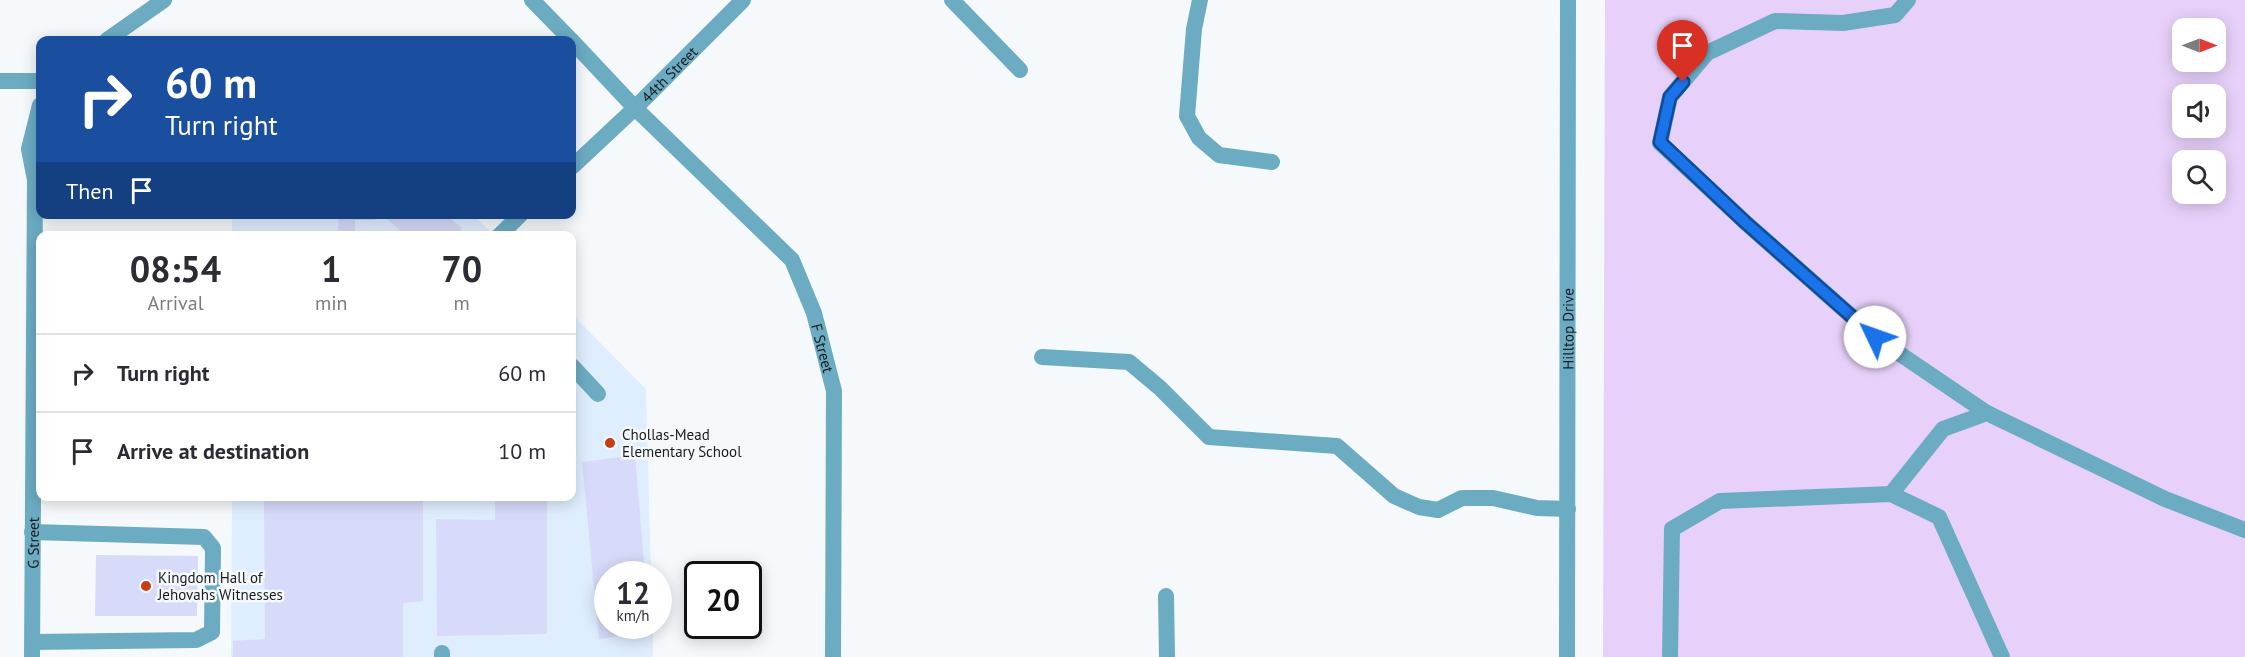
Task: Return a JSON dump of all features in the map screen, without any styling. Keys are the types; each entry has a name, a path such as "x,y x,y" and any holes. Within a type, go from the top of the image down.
{"street":[{"path":"113,36 164,0"},
{"name":"44th Street","path":"532,0 566,36"},
{"name":"44th Street","path":"576,46 635,108 743,0"},
{"path":"952,0 1020,70"},
{"path":"1200,0 1194,29 1187,116 1199,138 1219,155 1272,162"},
{"name":"Hilltop Drive","path":"1567,657 1568,0"},
{"path":"1908,0 1895,15 1843,22 1775,21 1707,52 1670,97 1660,142 1746,223 1875,337 1988,413 2165,499 2245,530"},
{"path":"0,81 36,81"},
{"path":"576,163 635,108"},
{"name":"F Street","path":"635,108 792,260 814,313 834,391 833,657"},
{"name":"G Street","path":"33,650 35,180 29,149 36,122"},
{"path":"504,231 516,219"},
{"path":"1042,357 1129,362 1160,388 1209,437 1337,446 1394,496 1419,507 1438,510 1462,498 1493,498 1537,508 1568,509"},
{"path":"576,370 598,394"},
{"path":"1891,494 1943,429 1988,413"},
{"path":"1670,657 1672,529 1720,501 1891,494 1939,517 2002,657"},
{"path":"32,532 204,537 213,548 212,632 196,640 33,650"},
{"path":"1166,596 1167,657"}],"shaded area":[{"path":"1605,0 2245,0 2245,657 1603,657"},
{"path":"232,219 477,219 490,231 232,231"},
{"name":"Chollas-Mead Elementary School","path":"576,318 646,389 651,561 594,561 594,639 653,639 653,657 231,657 232,501 576,501"}],"building":[{"path":"339,219 375,219 355,220 355,231 338,231"},
{"path":"387,219 451,219 462,228 459,231 401,231"},
{"path":"635,455 644,561 594,561 594,587 582,462"},
{"path":"264,501 423,501 423,601 403,603 403,657 233,657 233,641 265,639"},
{"path":"495,501 547,501 547,634 437,636 436,519 495,520"},
{"name":"Kingdom Hall of Jehovahs Witnesses","path":"96,555 198,556 197,616 95,616"}],"place":[{"name":"Chollas-Mead Elementary School","path":"610,443"},
{"name":"Kingdom Hall of Jehovahs Witnesses","path":"146,586"}],"route":[{"path":"1683,82 1670,97 1660,142 1746,223 1875,337"}]}
